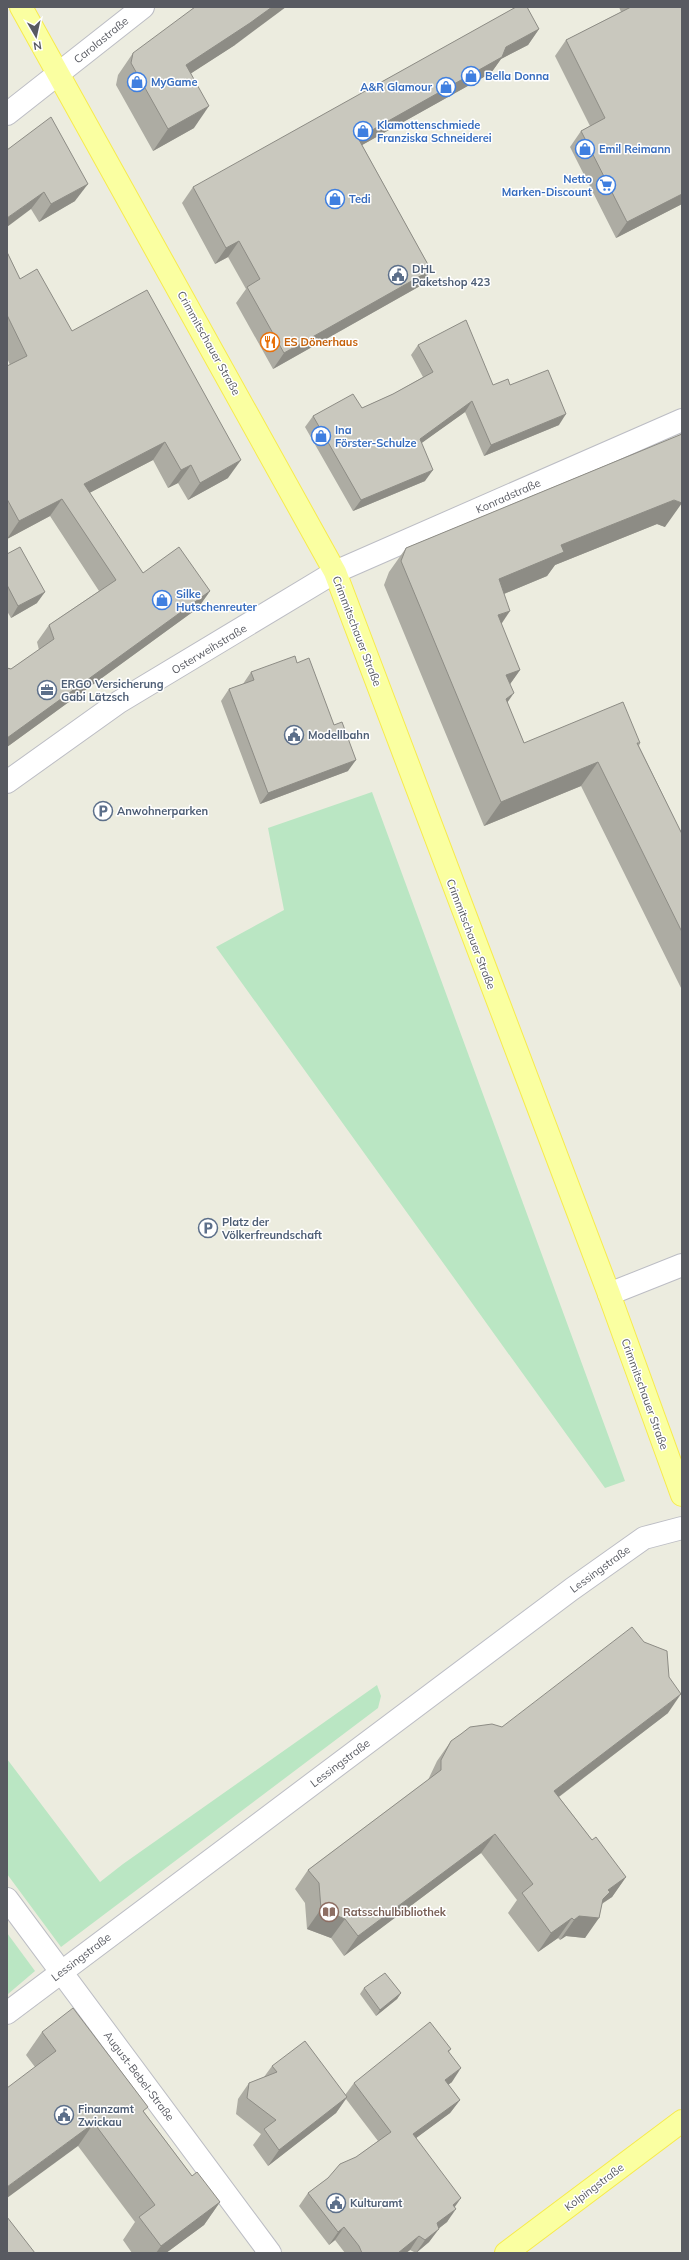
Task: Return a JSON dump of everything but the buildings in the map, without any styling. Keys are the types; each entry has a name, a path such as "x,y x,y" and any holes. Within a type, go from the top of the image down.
{"main road":[{"name":"Crimmitschauer Straße","path":"22,7 60,73 335,572 609,1294 682,1495"},
{"name":"Kolpingstraße","path":"506,2253 682,2121"}],"street":[{"name":"Carolastraße","path":"7,114 143,7"},
{"name":"Konradstraße","path":"335,572 682,420"},
{"name":"Osterweihstraße","path":"7,782 119,702 335,572"},
{"path":"609,1294 682,1265"},
{"name":"Lessingstraße","path":"7,2013 410,1710 637,1542 644,1538 682,1528"},
{"name":"August-Bebel-Straße","path":"7,1899 62,1971 270,2253"}],"green space":[{"path":"372,792 625,1481 605,1488 216,947 284,910 268,828"},
{"path":"377,1685 381,1696 378,1708 61,1947 7,1874 7,1759 100,1882 123,1864"},
{"path":"7,1933 35,1971 8,1994 7,1994"}],"place":[{"name":"Bella Donna","path":"471,76"},
{"name":"MyGame","path":"137,82"},
{"name":"A&R Glamour","path":"446,87"},
{"name":"Klamottenschmiede Franziska Schneiderei","path":"363,131"},
{"name":"Emil Reimann","path":"585,149"},
{"name":"Netto Marken-Discount","path":"606,185"},
{"name":"Tedi","path":"335,199"},
{"name":"DHL Paketshop 423","path":"398,275"},
{"name":"ES Dönerhaus","path":"270,342"},
{"name":"Ina Förster-Schulze","path":"321,436"},
{"name":"Silke Hutschenreuter","path":"162,600"},
{"name":"ERGO Versicherung Gabi Lätzsch","path":"47,690"},
{"name":"Modellbahn","path":"294,735"},
{"name":"Anwohnerparken","path":"103,811"},
{"name":"Platz der Völkerfreundschaft","path":"208,1228"},
{"name":"Ratsschulbibliothek","path":"329,1912"},
{"name":"Finanzamt Zwickau","path":"64,2115"},
{"name":"Kulturamt","path":"336,2203"}]}
